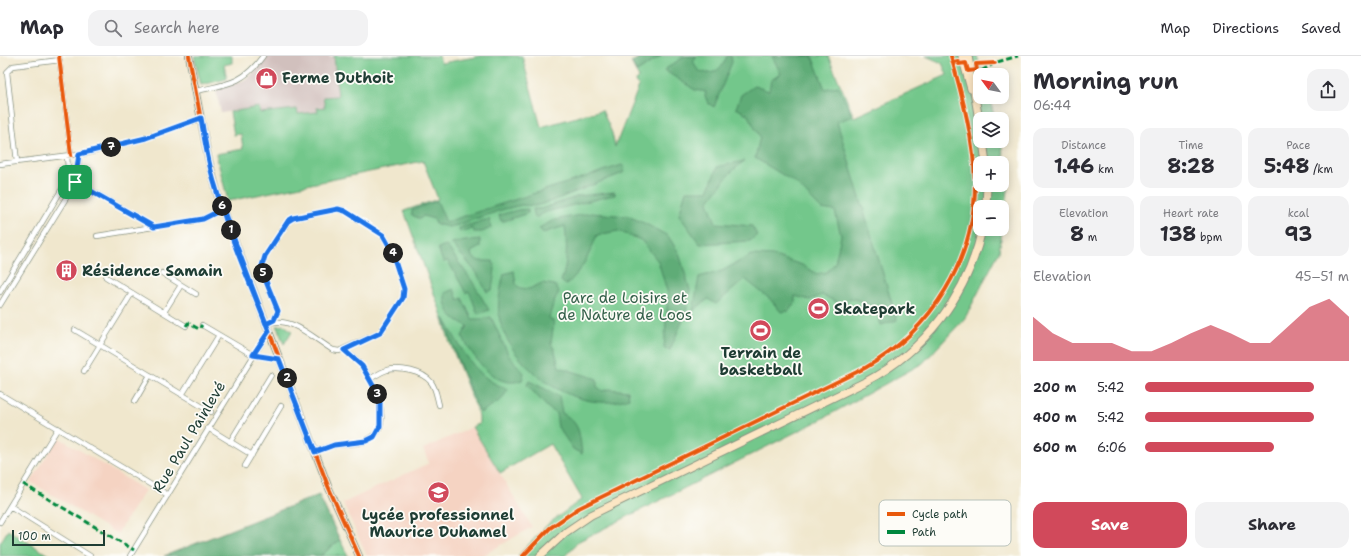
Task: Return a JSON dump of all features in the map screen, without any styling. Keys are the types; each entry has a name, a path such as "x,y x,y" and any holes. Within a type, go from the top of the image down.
{"main road":[{"path":"962,56 973,95"},
{"path":"968,56 972,74 973,95"},
{"path":"540,556 566,532 591,515 865,382 892,366 925,338 951,305 971,266 980,236"}],"street":[{"path":"189,56 209,164 223,209 331,493 359,556"},
{"path":"196,91 240,79 250,72 263,56"},
{"path":"0,292 65,184 69,156 60,58 14,66 7,72 17,162"},
{"path":"0,164 79,154 146,138 201,118"},
{"path":"0,305 75,182 79,154"},
{"path":"75,182 154,227"},
{"path":"97,236 203,219 223,209"},
{"path":"266,324 273,320 278,311 263,274 263,262 284,225 293,218 334,209 345,211 383,235 391,249 404,289 403,298 380,333 344,350 333,350 286,321 273,320"},
{"path":"162,273 196,294"},
{"path":"106,277 186,326"},
{"path":"164,312 181,285"},
{"path":"84,371 132,293"},
{"path":"202,325 253,355 279,359"},
{"path":"74,330 211,412"},
{"name":"Rue Paul Painlevé","path":"130,556 269,331"},
{"path":"182,395 219,335"},
{"path":"315,452 334,445 366,441 377,433 380,422 380,402 370,379 357,361 344,350"},
{"path":"370,379 384,371 392,370 420,374 428,379 433,386 439,406"},
{"path":"230,442 271,375"},
{"path":"135,401 150,376"},
{"path":"0,394 168,495"},
{"path":"245,466 281,406"},
{"path":"0,522 58,428"},
{"path":"208,428 252,455"},
{"path":"10,506 90,556"}],"shaded area":[{"path":"266,56 334,56 338,96 318,112 298,114 297,109 260,114 258,107 221,113 216,90 247,79 256,70"},
{"name":"Lycée professionnel Maurice Duhamel","path":"472,427 532,527 482,556 367,556 343,503 429,463 423,449"},
{"path":"58,437 145,490 117,534 31,482"}],"green space":[{"path":"194,56 232,56 232,63 224,65 227,79 201,85"},
{"name":"Parc de Loisirs et de Nature de Loos","path":"334,56 439,56 441,63 481,56 522,56 541,127 602,110 612,133 615,147 639,86 635,82 639,78 631,62 643,56 828,56 854,117 947,75 942,63 926,56 977,56 981,68 973,68 973,104 991,104 993,112 973,112 973,148 1002,148 1003,156 973,156 973,192 1008,192 1007,200 973,200 973,236 1001,236 999,252 965,318 923,363 820,420 579,541 565,556 518,556 548,524 582,499 550,444 500,473 472,427 479,424 479,416 450,343 440,310 404,211 438,199 423,161 228,201 216,154 243,149 241,134 234,135 230,112 259,107 260,113 297,109 298,114 318,112 317,108 325,107 323,97 338,96"},
{"path":"645,56 661,56 637,72 632,63"},
{"path":"685,56 697,56 693,61 698,70 712,73 722,65 727,56 731,56 732,62 714,107 708,103 705,96 706,92 695,90 664,70"},
{"path":"772,56 812,56 825,89 838,86 852,116 837,122 897,320 881,325 875,306 850,298 843,305 822,295 810,300 795,296 795,302 789,311 781,312 770,299 745,279 716,304 708,299 693,311 699,277 722,271 751,255 774,256 802,265 817,274 827,272 835,263 841,236 835,211 821,209 796,183 755,158 760,137 747,114 736,108 741,95 754,86 769,91 771,80 781,74"},
{"path":"744,161 730,173 708,202 716,223 752,226 757,235 750,241 700,244 679,215 686,191 708,191 717,167"},
{"path":"622,165 625,168 623,173 552,201 535,206 522,205 505,209 458,225 449,227 436,224 434,219 423,216 420,219 412,215 412,210 437,201 446,222"},
{"path":"615,192 615,195 546,212 535,218 533,209 541,209 579,196"},
{"path":"528,209 528,213 504,221 501,221 499,215 518,210"},
{"path":"591,213 628,216 646,224 668,236 679,253 690,290 686,313 670,350 664,348 668,294 658,261 641,240 618,231 597,235 588,256 572,280 566,285 561,281 566,261 565,226 543,233 539,228 554,220"},
{"path":"489,219 491,228 482,232 474,232 472,228 460,232 459,228"},
{"path":"480,239 480,247 471,252 472,257 479,261 493,261 495,269 492,290 487,292 476,272 451,243"},
{"path":"446,245 472,281 489,310 478,314 469,291 466,293 448,261 443,262 438,248"},
{"path":"514,271 516,284 520,288 529,289 542,283 555,285 559,292 554,301 549,318 554,322 551,343 555,351 559,367 597,379 597,387 603,391 609,389 628,391 629,398 609,402 589,401 568,394 549,384 531,370 516,353 505,335 499,316 499,300 504,274"},
{"path":"454,289 458,300 462,298 472,319 491,317 509,356 524,373 522,380 512,382 503,381 486,370 472,353 462,336 468,326 453,317 446,305 445,293"},
{"path":"444,318 477,370 496,385 508,389 502,399 480,413 457,357"},
{"path":"284,325 292,331 284,344 277,326"},
{"path":"529,381 559,396 562,413 573,421 578,430 582,454 573,449 558,427 556,413 548,408 527,385"},
{"path":"319,495 340,540 320,556 164,556"},
{"path":"8,530 50,556 0,556 0,543"},
{"path":"340,540 348,556 320,556"}],"marked path":[{"path":"986,68 997,62 1018,56"},
{"path":"186,326 188,323 199,329 202,325"},
{"path":"23,484 134,550"}],"cycle path":[{"path":"59,56 71,155"},
{"path":"189,56 208,157 219,200 328,486 359,556"},
{"path":"523,556 550,528 579,508 865,368 889,352 911,334 930,313 946,290 958,264 968,238 973,210 975,181 970,134 951,56"},
{"path":"953,62 958,61 959,64 966,63 968,71 977,70 976,64 995,63"}],"place":[{"name":"Ferme Duthoit","path":"267,78"},
{"name":"Résidence Samain","path":"66,271"},
{"name":"Skatepark","path":"819,309"},
{"name":"Terrain de basketball","path":"761,330"},
{"name":"Lycée professionnel Maurice Duhamel","path":"438,492"}],"route":[{"path":"75,182 79,154 146,138 201,118 209,164 219,200 251,284 266,324 274,320 278,311 263,274 262,266 265,256 288,221 293,218 338,209 345,211 380,232 388,242 391,249 404,289 403,298 384,329 378,335 344,350 362,366 377,393 380,402 381,416 379,430 374,437 366,441 356,443 334,445 315,452 279,359 270,356 253,355 269,331 266,324 223,209 218,213 203,219 154,227 75,182"}]}
